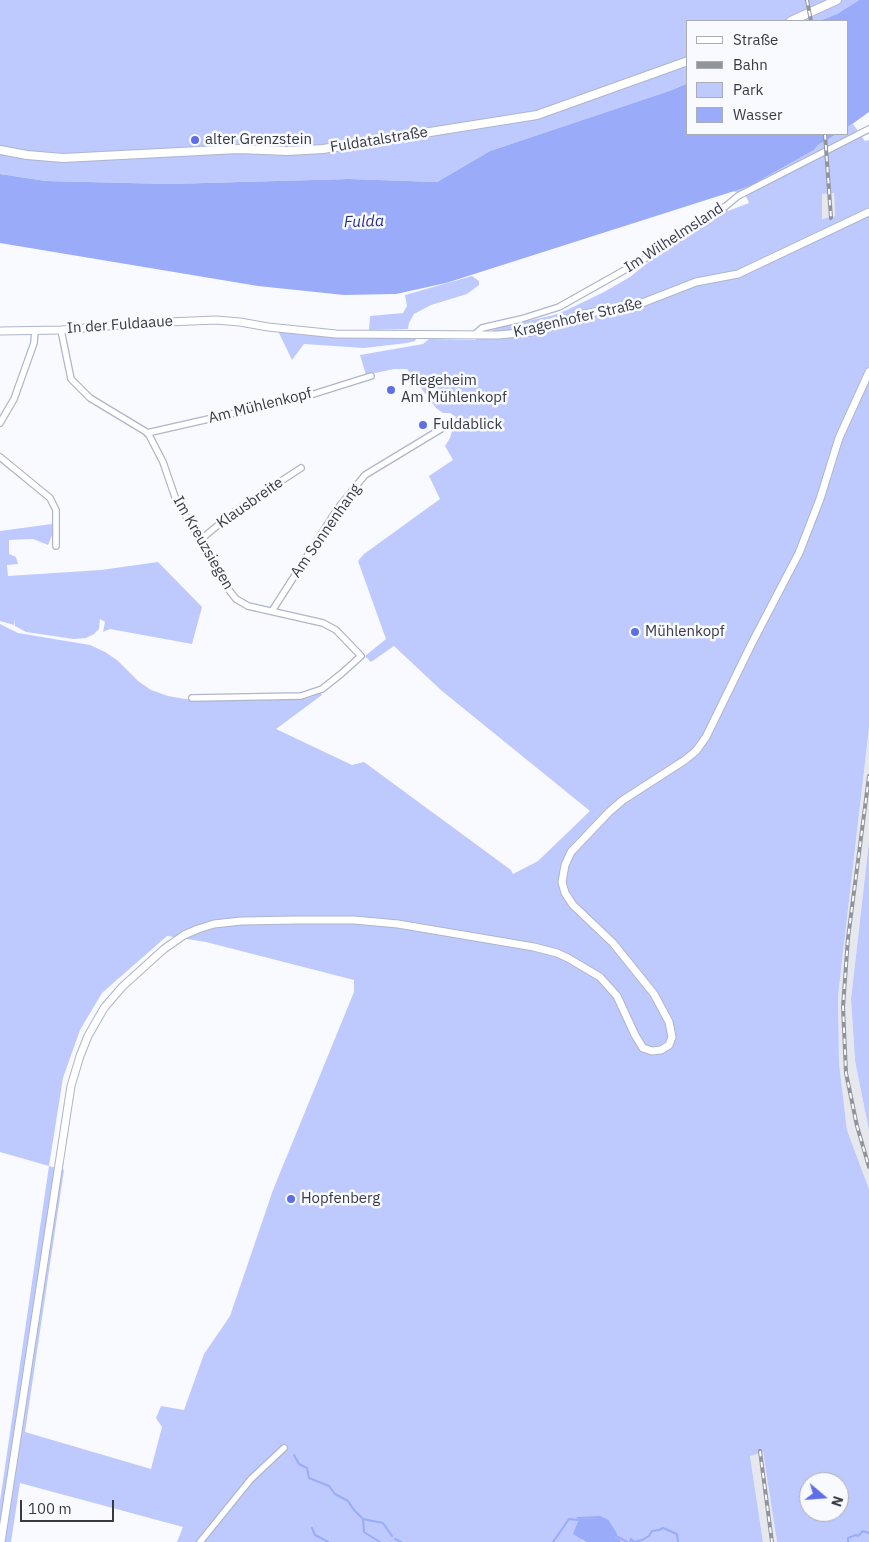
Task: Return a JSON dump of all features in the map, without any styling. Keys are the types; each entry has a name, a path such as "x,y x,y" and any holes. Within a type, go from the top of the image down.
{"main road":[{"path":"793,20 837,0"},
{"name":"Fuldatalstraße","path":"0,150 27,155 63,158 238,149 288,151 323,149 537,115 686,62"}],"street":[{"name":"Im Wilhelmsland","path":"475,334 482,328 521,319 559,307 646,258 692,225 726,206 738,196 869,129"},
{"name":"Kragenhofer Straße","path":"240,322 336,334 516,334 532,332 579,315 642,304 696,282 738,274 869,212"},
{"name":"In der Fuldaaue","path":"0,331 61,330 193,320 240,322"},
{"path":"0,423 14,399 34,342 35,330"},
{"name":"Im Kreuzsiegen","path":"61,330 71,379 90,398 147,433 163,462 175,497 236,599 248,606 323,623 336,630 361,656 322,689 301,696 192,698"},
{"path":"1,1542 73,1078 88,1036 104,1008 122,987 164,949 184,935 214,924 241,921 297,920 354,920 398,924 534,947 568,958 604,981 618,996 635,1035 644,1048 652,1051 661,1050 669,1045 672,1037 670,1022 654,994 613,944 573,905 565,893 562,882 565,865 571,852 623,800 685,760 696,751 706,737 799,553 820,499 839,438 869,372"},
{"name":"Am Mühlenkopf","path":"147,433 301,398 371,376"},
{"name":"Am Sonnenhang","path":"272,612 338,508 365,475 441,429"},
{"path":"0,457 50,498 56,510 56,546"},
{"name":"Klausbreite","path":"200,540 234,512 301,468"},
{"path":"200,1542 251,1479 284,1448"}],"shaded area":[{"path":"834,193 835,216 822,219 822,194"},
{"path":"869,728 869,841 851,999 855,1061 869,1131 869,1189 847,1130 839,1063 838,996"},
{"path":"763,1452 777,1542 763,1542 750,1456"}],"green space":[{"path":"0,0 859,0 837,14 822,20 686,20 686,84 490,151 437,182 349,179 169,184 46,181 0,174"},
{"path":"853,124 865,141 869,140 869,728 838,996 839,1063 847,1130 869,1189 869,1542 777,1542 763,1452 750,1456 763,1542 620,1542 621,1540 615,1537 581,1540 586,1542 177,1542 183,1527 20,1483 11,1542 0,1542 0,1501 49,1166 0,1152 0,624 18,633 90,645 117,660 138,681 151,690 168,696 224,701 305,699 321,693 322,695 276,729 352,765 364,762 511,870 513,874 538,861 590,811 442,691 394,646 371,662 365,656 386,639 358,561 364,554 440,499 429,476 453,460 445,446 450,438 456,417 450,413 443,413 436,408 407,369 394,369 366,375 360,355 423,344 429,339 475,340 497,328 554,315 569,309 630,277 693,226 726,208 728,211 749,203 745,194 732,191 750,186 814,150 818,145 835,135 849,135 849,126","holes":["834,193 835,216 822,219 822,194","167,936 206,942 354,980 354,992 273,1190 230,1316 204,1354 184,1410 161,1406 156,1418 162,1427 151,1469 25,1432 64,1170 49,1166 63,1078 80,1030 102,993"]},
{"path":"472,276 479,281 479,285 467,294 431,305 414,314 408,329 369,330 370,316 403,313 407,306 405,295"},
{"path":"278,331 339,337 418,336 415,341 407,343 364,348 304,344 292,360"},
{"path":"52,524 53,533 48,545 33,539 9,540 9,554 16,557 18,564 7,565 8,576 101,570 158,562 202,607 192,644 110,629 103,632 105,622 100,619 99,629 94,634 86,638 74,639 26,632 15,626 14,619 14,625 0,621 0,531"},
{"path":"869,841 869,1131 855,1061 851,999"}],"water":[{"path":"859,0 869,0 869,112 849,126 849,20 822,20 837,14"},
{"name":"Fulda","path":"686,84 686,135 835,135 818,145 814,150 750,186 446,283 396,294 344,295 258,286 0,243 0,174 46,181 169,184 349,179 437,182 490,151"},
{"path":"601,1518 608,1522 615,1537 621,1540 620,1542 586,1542 573,1534 579,1519"}],"waterway":[{"path":"294,1455 299,1464 307,1468 309,1478 329,1486 335,1494 348,1501 363,1519 364,1532 380,1542"},
{"path":"553,1542 569,1519 577,1520 578,1518 600,1517 608,1521 616,1536 627,1542"},
{"path":"363,1519 383,1523 392,1536"},
{"path":"312,1528 315,1535 328,1542"},
{"path":"630,1542 631,1539 634,1542 642,1540 649,1536 652,1531 663,1528 677,1534 678,1542"},
{"path":"848,1542 848,1538 858,1536 863,1531 869,1533"},
{"path":"395,1539 401,1542"}],"railway":[{"path":"807,0 811,20"},
{"path":"825,135 831,218"},
{"path":"869,776 848,938 843,1007 846,1073 857,1126 869,1167"},
{"path":"760,1451 772,1542"}],"place":[{"name":"alter Grenzstein","path":"195,140"},
{"name":"Pflegeheim Am Mühlenkopf","path":"391,390"},
{"name":"Fuldablick","path":"423,425"},
{"name":"Mühlenkopf","path":"635,632"},
{"name":"Hopfenberg","path":"291,1199"}]}
